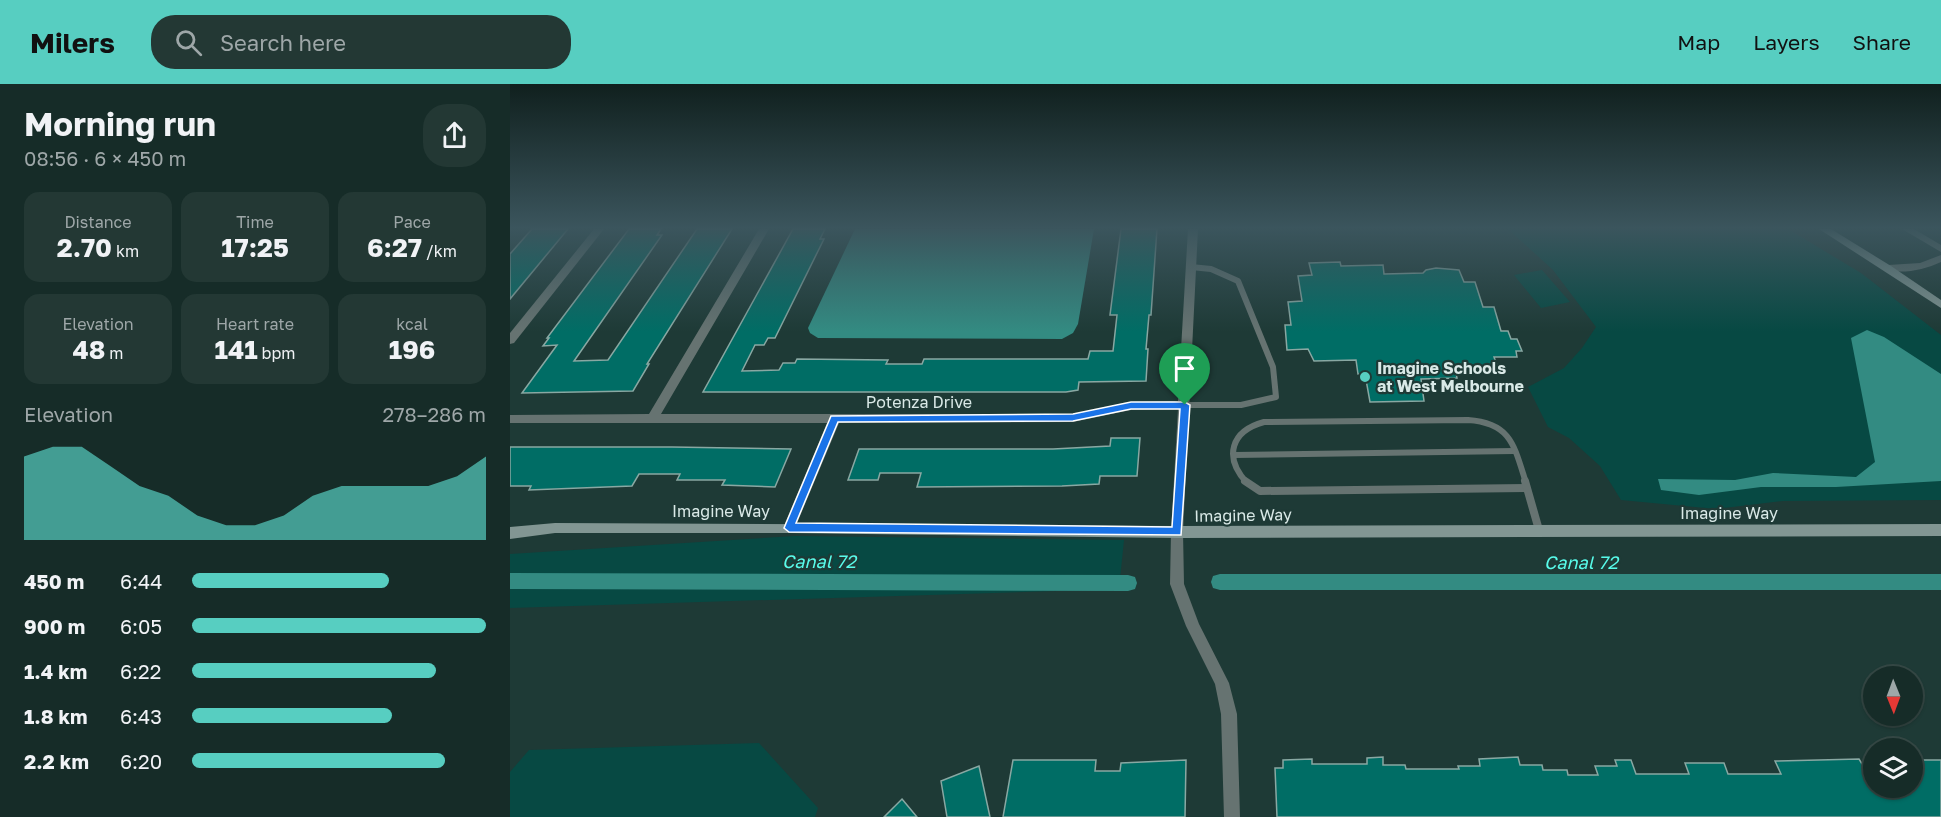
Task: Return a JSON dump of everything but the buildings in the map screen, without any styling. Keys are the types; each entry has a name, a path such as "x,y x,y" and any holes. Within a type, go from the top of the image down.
{"street":[{"path":"510,340 572,263"},
{"path":"652,419 744,263"},
{"path":"1191,263 1177,532 1177,584 1193,626 1222,682 1229,714 1232,817"},
{"path":"1880,263 1941,305"},
{"path":"1888,268 1911,270 1931,263"},
{"name":"Potenza Drive","path":"510,419 1073,418 1131,406 1185,405"},
{"path":"789,528 835,418"},
{"name":"Imagine Way","path":"510,532 555,528 1177,532 1941,530"}],"lane":[{"path":"1185,405 1240,405 1276,397 1273,367 1238,281 1211,269 1191,267"},
{"path":"1526,488 1260,491 1243,482 1237,475 1234,455 1239,433 1248,426 1264,422 1483,421 1500,428 1511,441 1515,451 1539,530"},
{"path":"1234,455 1515,451"}],"shaded area":[{"path":"839,263 1088,263 1078,324 1073,333 1062,339 818,338 810,333 808,328"},
{"path":"1546,263 1845,263 1861,273 1941,335 1941,500 1783,501 1716,509 1621,500 1600,466 1569,438 1548,427 1528,387 1564,368 1582,348 1596,327"},
{"path":"1542,270 1570,302 1541,308 1514,275"},
{"path":"1867,330 1884,337 1941,374 1941,481 1836,487 1761,487 1699,495 1661,490 1658,479 1735,480 1773,473 1856,477 1875,462 1851,338"},
{"path":"795,536 1124,540 1119,589 510,608 510,554"},
{"path":"759,743 818,808 815,817 510,817 510,772 529,750"}],"waterway":[{"name":"Canal 72","path":"510,581 1128,583"},
{"name":"Canal 72","path":"1220,582 1941,582"}],"place":[{"name":"Imagine Schools at West Melbourne","path":"1365,377"}],"route":[{"path":"1185,405 1177,532 789,528 835,418 1073,418 1131,406 1185,405"}]}
